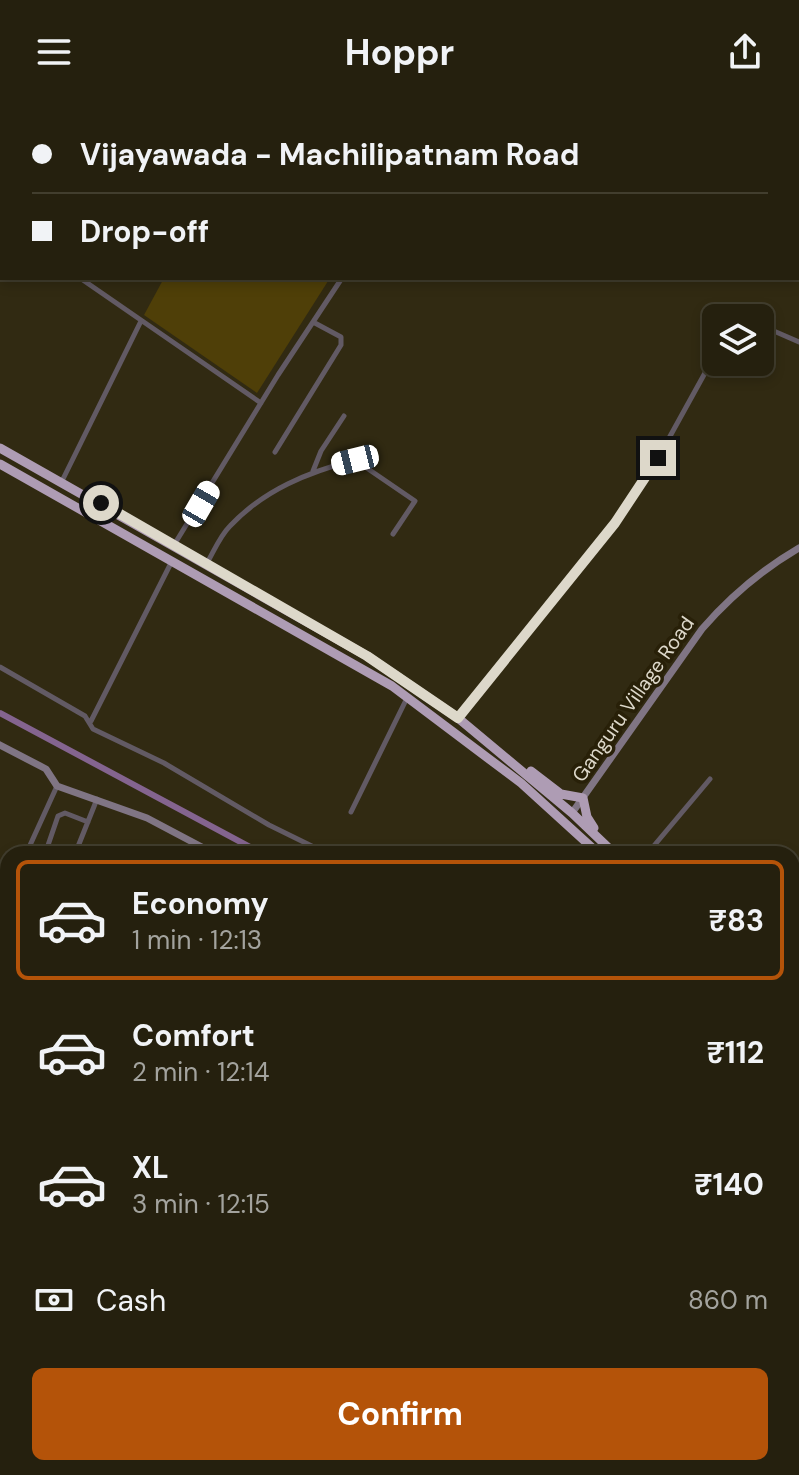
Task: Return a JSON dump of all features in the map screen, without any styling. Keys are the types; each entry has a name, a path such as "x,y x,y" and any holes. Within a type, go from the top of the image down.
{"highway":[{"path":"0,448 367,656 458,718 608,846"},
{"path":"0,464 345,657 407,697 521,783 590,846"},
{"path":"501,753 515,758 561,794 583,798 587,817 611,846"},
{"path":"572,813 571,819 599,846"}],"street":[{"path":"83,280 261,403"},
{"path":"174,545 341,280"},
{"path":"62,481 141,321"},
{"path":"275,452 341,345 335,334 313,322"},
{"path":"774,331 799,342"},
{"path":"458,718 615,523 658,458 703,376"},
{"path":"313,471 321,451 344,416"},
{"path":"207,563 228,528 261,500 313,471 355,460 415,501 393,534"},
{"name":"Ganguru Village Road","path":"572,813 702,629 718,611 776,562 799,548"},
{"path":"90,722 172,561"},
{"path":"0,667 90,722 93,729 164,763 269,825 312,846"},
{"path":"351,812 407,697"},
{"path":"0,745 46,769 57,786 97,798 169,828 201,846"},
{"path":"654,846 710,779"},
{"path":"30,846 57,786"},
{"path":"78,846 97,798"},
{"path":"48,846 58,816 65,813 88,822"}],"shaded area":[{"path":"163,280 329,280 257,393 144,315"}],"waterway":[{"path":"0,713 248,846"}],"route":[{"path":"101,503 367,656 458,718 615,523 658,458"}]}
